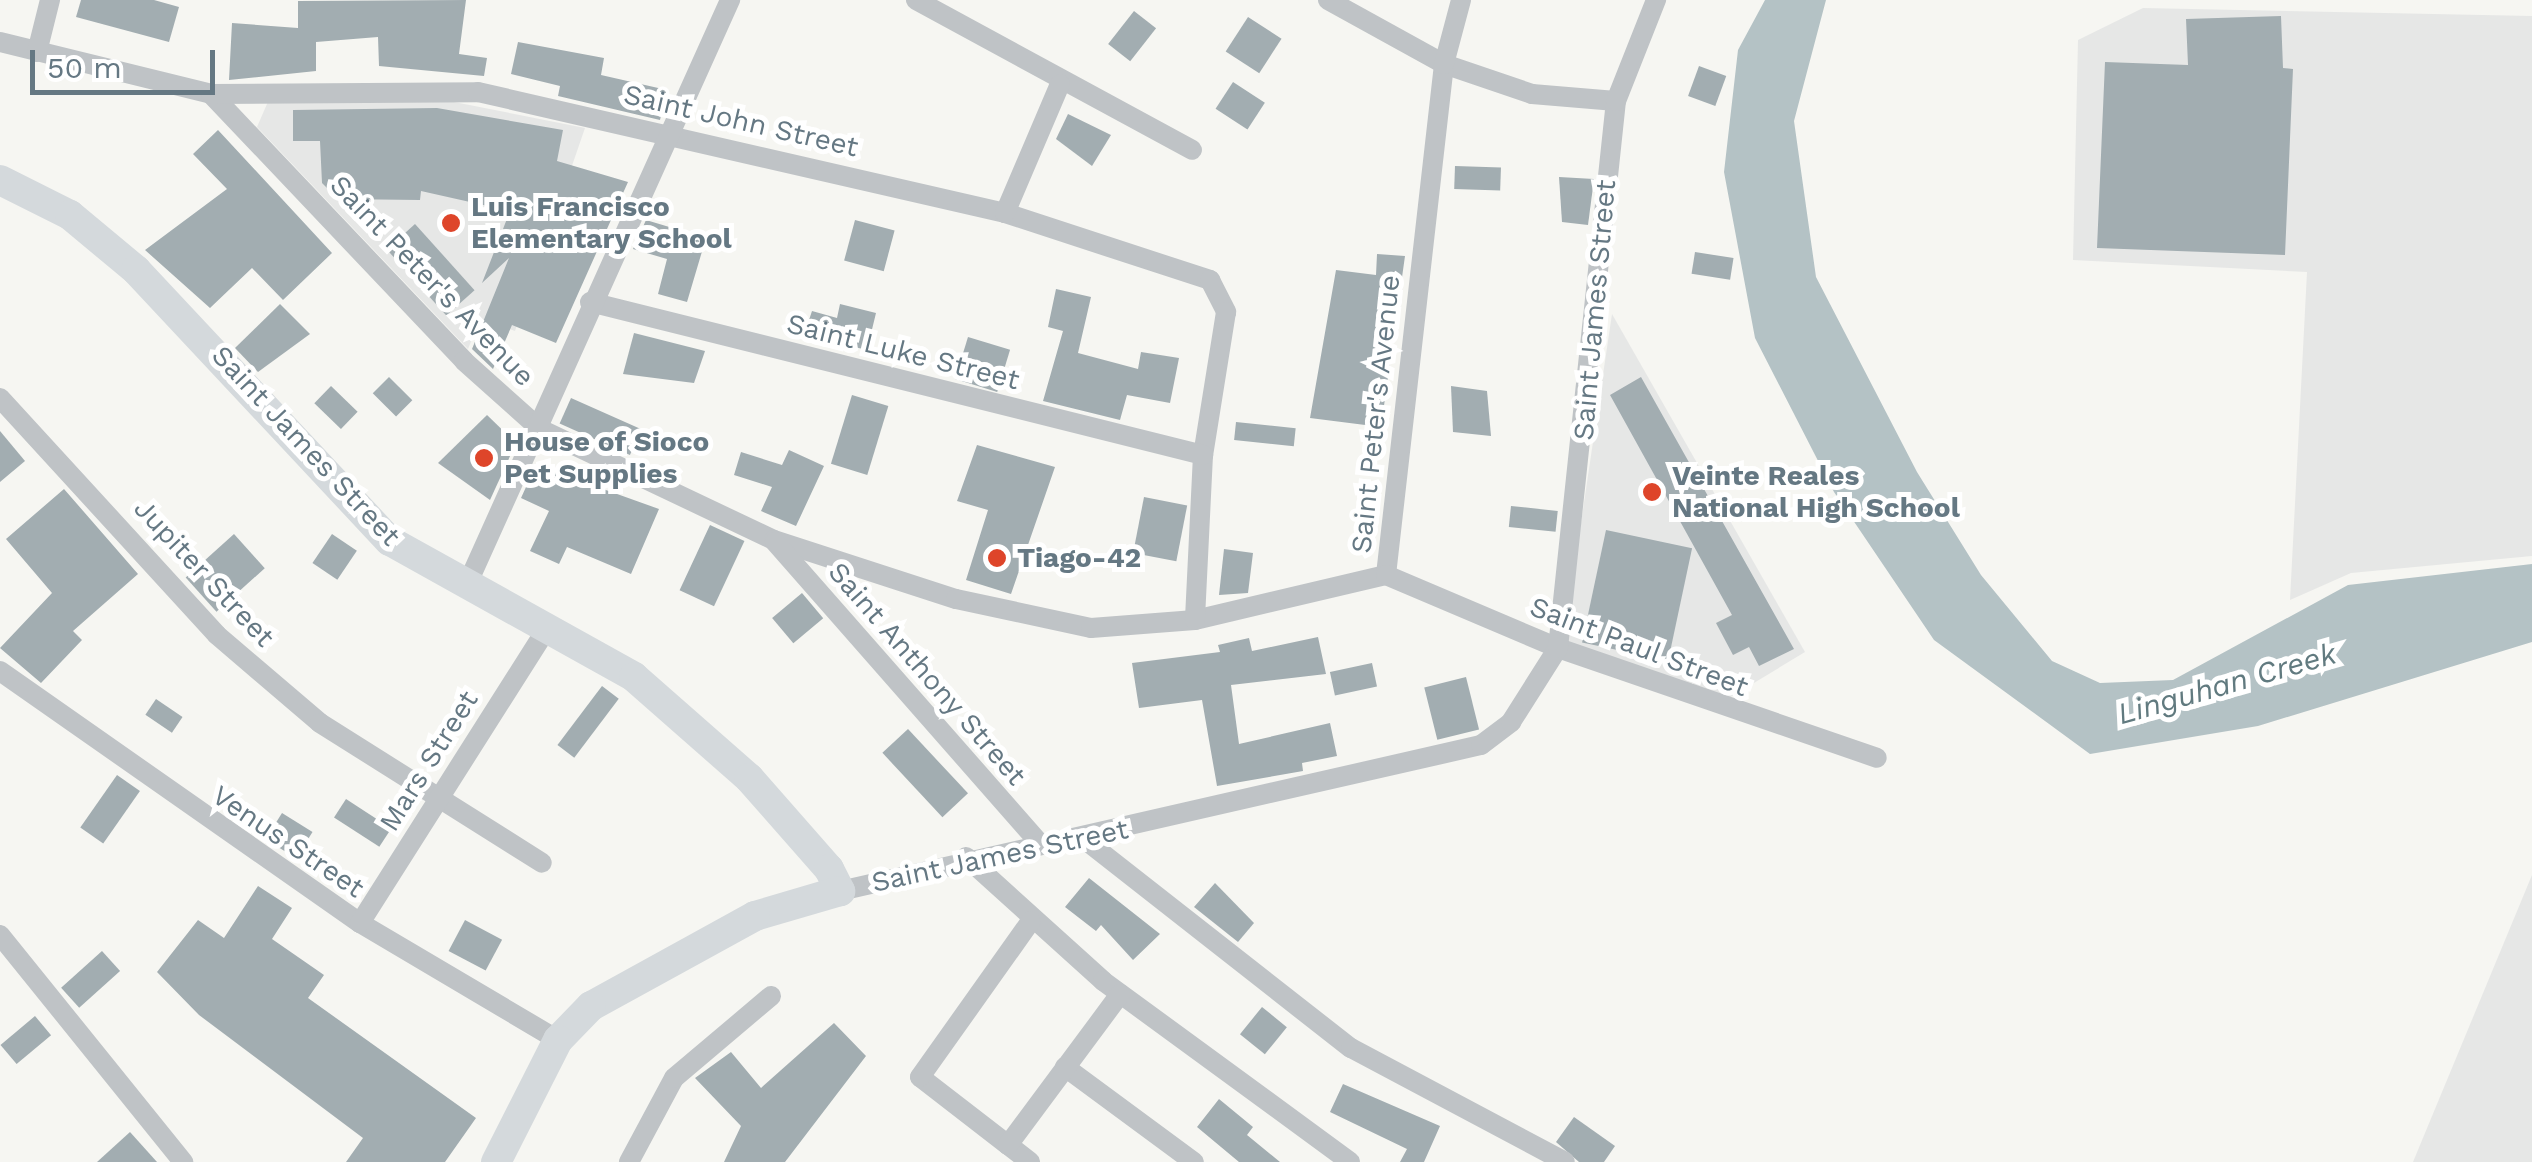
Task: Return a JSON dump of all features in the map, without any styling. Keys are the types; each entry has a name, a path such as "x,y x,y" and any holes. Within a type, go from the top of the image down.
{"street":[{"path":"37,52 50,0"},
{"path":"466,587 540,429 590,302 666,130 730,0"},
{"path":"916,0 1060,84 1192,150"},
{"path":"1328,0 1444,64 1532,94 1616,102"},
{"name":"Saint Peter's Avenue","path":"211,94 464,361 540,429 774,540 956,599 1091,628 1194,620 1386,575 1444,64 1461,0"},
{"name":"Saint James Street","path":"0,180 70,216 136,270 390,541 466,587 634,677 700,730 806,839 840,891 966,857 1084,839 1480,745 1535,692 1558,648 1616,102 1656,0"},
{"path":"0,42 211,94"},
{"path":"1005,213 1060,84"},
{"name":"Saint John Street","path":"211,94 478,92 666,130 1005,213 1210,280 1226,312 1202,455"},
{"name":"Saint Luke Street","path":"590,302 1202,455"},
{"name":"Jupiter Street","path":"0,398 217,635 320,723 436,801 542,863"},
{"path":"1194,620 1202,455"},
{"name":"Saint Anthony Street","path":"774,540 1039,843"},
{"name":"Saint Paul Street","path":"1386,575 1558,648 1877,758"},
{"name":"Mars Street","path":"360,923 546,628"},
{"name":"Venus Street","path":"2,676 360,923 558,1040"},
{"path":"1084,839 1351,1048 1565,1162"},
{"path":"966,857 1032,921 1120,994 1350,1162"},
{"path":"496,1162 558,1040 628,979 756,916 840,891"},
{"path":"1030,1162 920,1077 1032,921"},
{"path":"0,935 184,1162"},
{"path":"1008,1145 1120,994"},
{"path":"629,1162 674,1078 770,996"},
{"path":"1065,1067 1194,1162"}],"shaded area":[{"path":"2143,8 2532,16 2532,556 2351,573 2290,600 2307,272 2073,260 2078,40"},
{"name":"Luis Francisco Elementary School","path":"270,97 449,101 585,128 515,331 480,319 468,349 257,127"},
{"name":"Veinte Reales National High School","path":"1612,314 1805,652 1729,698 1563,644"},
{"path":"2532,875 2532,1162 2413,1162"}],"water":[{"name":"Linguhan Creek","path":"1765,0 1826,0 1794,121 1816,277 1917,472 1981,575 2052,661 2100,683 2173,680 2348,585 2532,564 2532,642 2258,726 2090,754 1934,640 1834,492 1755,338 1724,172 1738,50"}],"building":[{"path":"81,0 154,0 179,7 169,42 76,17"},
{"path":"466,0 459,54 487,58 484,76 379,66 378,37 316,42 316,71 229,80 232,23 298,28 298,1"},
{"path":"1134,11 1156,28 1130,61 1108,44"},
{"path":"2281,16 2283,68 2293,69 2285,255 2097,248 2105,62 2188,65 2186,19"},
{"path":"1248,17 1282,39 1259,73 1226,51"},
{"path":"518,42 604,58 601,75 667,90 660,120 558,96 560,86 511,74"},
{"path":"1699,66 1726,76 1715,106 1688,96"},
{"path":"1233,82 1265,103 1247,130 1216,109"},
{"path":"437,108 563,130 557,161 628,182 556,343 512,325 493,369 472,349 509,258 482,283 510,211 421,191 420,200 338,199 322,183 320,141 293,141 293,110"},
{"path":"1068,114 1111,135 1092,166 1056,139"},
{"path":"218,130 332,253 283,300 252,268 210,308 145,250 227,189 193,154"},
{"path":"1455,166 1501,168 1500,191 1454,189"},
{"path":"1559,177 1594,179 1588,225 1562,222"},
{"path":"646,220 706,238 687,302 658,294 667,259 633,249"},
{"path":"855,220 895,231 884,271 844,261"},
{"path":"415,224 475,290 446,316 387,249"},
{"path":"1695,252 1734,258 1730,280 1692,274"},
{"path":"1377,254 1405,256 1381,427 1310,418 1336,270 1376,275"},
{"path":"1056,289 1091,297 1078,353 1138,369 1141,352 1179,358 1170,403 1127,395 1120,420 1043,401 1063,331 1048,327"},
{"path":"280,304 310,334 258,372 235,348"},
{"path":"840,304 876,313 867,350 804,335 812,311 837,318"},
{"path":"634,333 705,351 694,383 623,374"},
{"path":"968,337 1010,350 997,392 955,379"},
{"path":"389,377 412,400 396,417 373,393"},
{"path":"1641,377 1794,649 1759,666 1749,647 1733,655 1716,623 1732,615 1610,395"},
{"path":"331,386 358,412 341,429 314,403"},
{"path":"1451,386 1487,391 1491,436 1453,432"},
{"path":"852,395 888,406 867,475 831,464"},
{"path":"571,398 641,429 630,455 560,424"},
{"name":"House of Sioco Pet Supplies","path":"487,415 516,443 490,500 438,463"},
{"path":"1236,422 1296,428 1294,446 1234,440"},
{"path":"0,431 25,461 0,482"},
{"path":"977,445 1055,467 1011,594 966,580 988,510 957,501"},
{"path":"789,450 824,466 796,526 761,511 772,487 734,475 741,452 782,465"},
{"path":"536,465 659,509 631,574 567,547 559,564 530,551 549,511 521,498"},
{"path":"64,489 138,574 73,631 82,640 41,683 0,648 52,593 6,539"},
{"path":"1144,497 1187,505 1176,561 1133,553"},
{"path":"1511,506 1558,511 1556,532 1509,527"},
{"path":"710,525 744,541 714,606 680,590"},
{"path":"1606,530 1692,548 1668,661 1582,642"},
{"path":"234,534 265,568 216,612 186,577"},
{"path":"332,534 357,551 337,580 312,563"},
{"path":"1224,549 1253,553 1248,593 1219,595"},
{"path":"802,593 823,618 793,643 772,618"},
{"path":"1318,637 1326,674 1231,685 1239,744 1330,723 1337,756 1302,763 1303,771 1217,786 1202,700 1139,708 1132,663 1220,652 1218,645 1249,638 1252,651"},
{"path":"1372,663 1377,686 1335,695 1330,672"},
{"path":"1466,677 1479,729 1437,740 1424,687"},
{"path":"602,686 619,699 574,758 557,745"},
{"path":"156,699 183,717 172,733 145,715"},
{"path":"908,729 968,793 942,817 882,753"},
{"path":"117,775 140,791 103,843 80,827"},
{"path":"346,799 391,828 379,847 334,817"},
{"path":"282,813 313,832 296,858 266,839"},
{"path":"1089,878 1160,934 1133,960 1101,925 1096,931 1065,907"},
{"path":"1215,883 1254,923 1238,942 1194,907"},
{"path":"258,886 292,908 272,939 324,975 308,998 476,1118 445,1162 346,1162 363,1138 199,1015 157,972 198,920 224,938"},
{"path":"465,920 502,940 486,971 449,951"},
{"path":"102,951 120,971 79,1008 61,988"},
{"path":"1262,1007 1287,1027 1265,1054 1240,1034"},
{"path":"35,1016 51,1035 17,1064 1,1045"},
{"path":"834,1023 866,1056 785,1162 724,1162 741,1126 695,1078 731,1052 761,1088"},
{"path":"1343,1084 1440,1126 1424,1162 1400,1162 1407,1149 1330,1112"},
{"path":"1219,1099 1253,1127 1247,1135 1280,1162 1239,1162 1197,1127"},
{"path":"1574,1117 1615,1146 1604,1162 1579,1162 1556,1142"},
{"path":"130,1132 157,1162 97,1162"}],"place":[{"name":"Luis Francisco Elementary School","path":"451,223"},
{"name":"House of Sioco Pet Supplies","path":"484,458"},
{"name":"Veinte Reales National High School","path":"1652,492"},
{"name":"Tiago-42","path":"997,558"}]}
